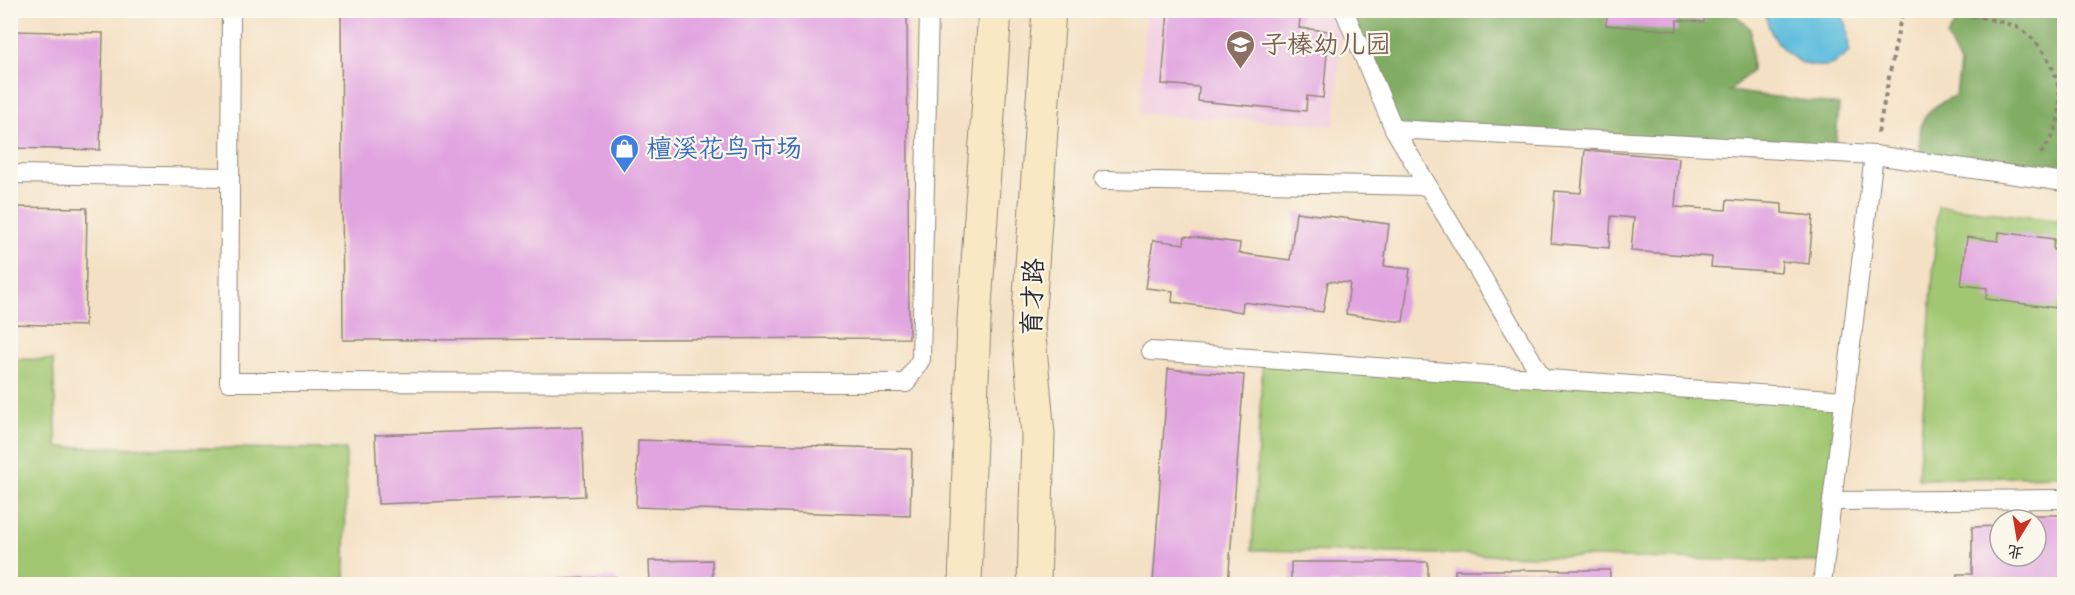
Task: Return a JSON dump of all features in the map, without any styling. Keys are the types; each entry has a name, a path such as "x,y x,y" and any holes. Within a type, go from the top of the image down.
{"street":[{"path":"965,585 974,321 995,10"},
{"name":"育才路","path":"1034,585 1038,434 1028,326 1049,10"}],"lane":[{"path":"231,10 229,382 906,383 921,359 929,10"},
{"path":"1344,10 1394,129 1544,379"},
{"path":"1394,129 1874,155 2064,182"},
{"path":"1822,585 1874,155"},
{"path":"10,174 230,177"},
{"path":"1103,180 1428,186"},
{"path":"1151,351 1845,400"},
{"path":"1832,501 2064,499"}],"path":[{"path":"1874,155 1901,17 1912,10"},
{"path":"1936,10 2021,29 2049,60 2061,97 2058,126 2044,151 2004,174"},
{"path":"2058,126 2064,127"}],"shaded area":[{"name":"子榛幼儿园","path":"1146,11 1333,11 1341,27 1335,125 1140,114"}],"green space":[{"path":"1344,11 1731,11 1751,29 1752,71 1729,91 1839,105 1835,153 1394,129"},
{"path":"1936,11 2064,11 2064,182 1921,162 1920,136 1923,120 1927,113 1956,95 1960,64 1947,37 1960,15"},
{"path":"1938,206 2064,221 2064,476 1918,479"},
{"path":"11,359 53,360 57,447 346,449 345,584 11,584"},
{"path":"1263,359 1845,400 1825,562 1252,550"}],"water":[{"path":"1765,11 1840,11 1847,26 1849,52 1830,65 1806,64 1786,52 1778,43 1767,22"}],"building":[{"name":"檀溪花鸟市场","path":"341,10 907,10 909,338 343,340"},
{"name":"子榛幼儿园","path":"1168,10 1301,10 1299,28 1329,31 1323,98 1307,96 1306,111 1198,101 1199,87 1162,84"},
{"path":"1564,10 1705,10 1704,22 1677,20 1677,31 1606,25 1607,16"},
{"path":"10,31 103,33 100,150 10,148"},
{"path":"1585,150 1679,158 1675,207 1726,210 1727,200 1782,204 1782,213 1813,216 1809,264 1782,261 1781,272 1711,267 1712,257 1631,251 1634,218 1611,216 1609,248 1551,243 1555,191 1581,193"},
{"path":"10,207 87,208 85,326 10,324"},
{"path":"1296,212 1389,224 1384,266 1410,269 1403,322 1346,314 1350,283 1328,281 1323,312 1243,302 1242,312 1172,302 1173,291 1146,288 1153,240 1184,244 1185,236 1240,243 1239,253 1290,260"},
{"path":"1999,232 2054,239 2053,250 2064,252 2064,300 2057,299 2056,308 1986,299 1987,288 1961,285 1967,237 1998,241"},
{"path":"1168,369 1244,375 1228,584 1153,584"},
{"path":"582,427 585,496 378,504 375,435"},
{"path":"638,440 912,449 910,516 636,507"},
{"path":"2048,515 2064,515 2064,584 1957,584 1957,574 1972,574 1972,527 1988,526 1988,568 2048,568"},
{"path":"712,560 713,584 650,584 649,561"},
{"path":"1291,562 1428,562 1428,584 1291,584"},
{"path":"1455,570 1610,570 1610,584 1455,584"},
{"path":"616,577 616,584 471,584 471,583"}],"place":[{"name":"子榛幼儿园","path":"1240,70"},
{"name":"檀溪花鸟市场","path":"625,174"}]}
